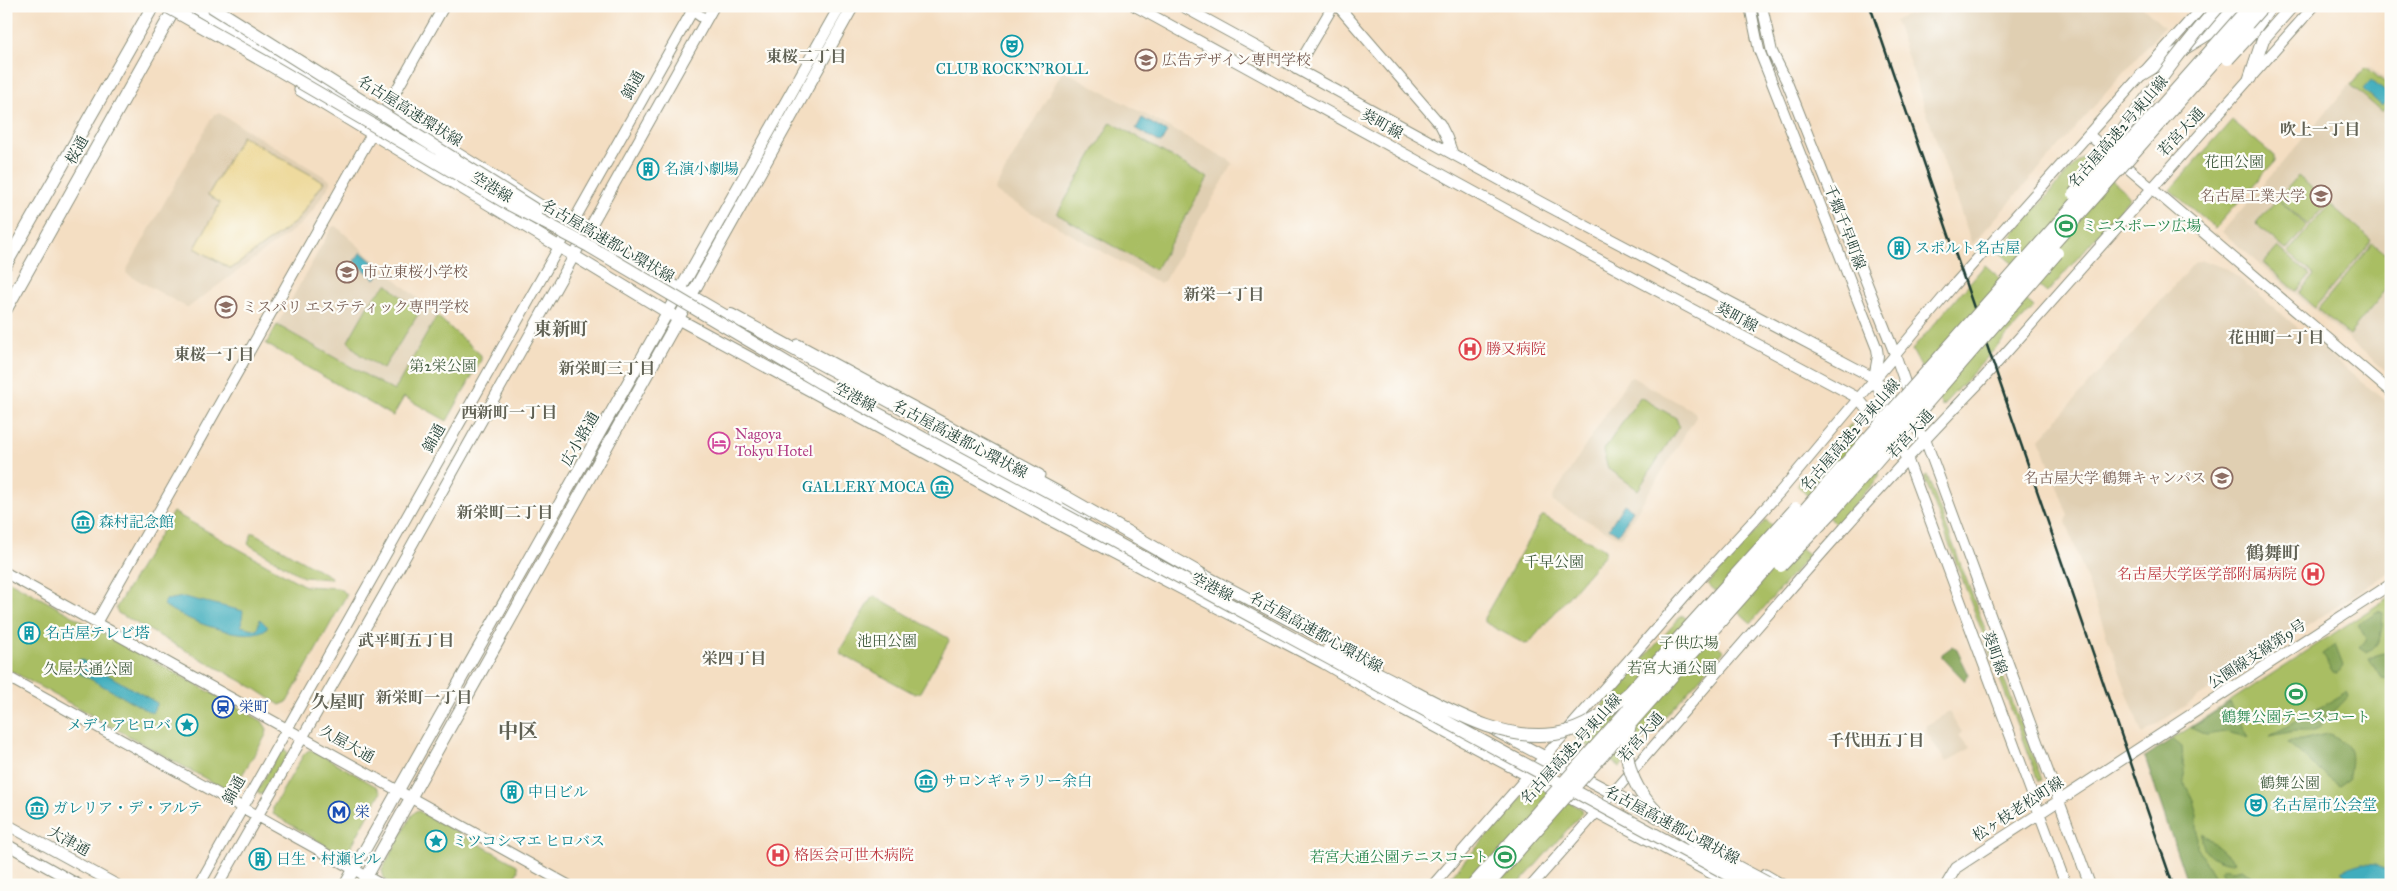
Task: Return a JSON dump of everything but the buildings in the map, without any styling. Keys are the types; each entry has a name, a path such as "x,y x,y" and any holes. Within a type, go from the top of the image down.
{"highway":[{"name":"桜通","path":"6,264 153,6"},
{"path":"1255,618 1286,627 1485,725 1527,735 1565,732 1596,719 1630,692 1728,581 1834,472 1995,292 2106,155 2175,60 2219,6"},
{"path":"2142,74 2211,32 2234,6"},
{"name":"名古屋高速2号東山線","path":"1473,885 1834,472 2250,6"},
{"name":"名古屋高速2号東山線","path":"1488,885 2076,225 2215,66 2263,6"},
{"path":"1771,885 1683,835 1660,817 1650,805 1637,784 1629,758 1628,732 1635,710 1643,698 1681,656 1765,580 1822,523 2012,306 2076,225 2142,149 2215,66 2251,34 2271,6"},
{"path":"2250,78 2263,39 2292,6"},
{"path":"201,7 383,115 473,173 490,172"},
{"name":"名古屋高速環状線","path":"201,7 510,193 589,246"},
{"name":"桜通","path":"6,309 170,8"},
{"name":"名古屋高速都心環状線","path":"170,8 267,62 505,202 589,246 821,382 1748,885"},
{"path":"731,315 1066,497 1200,573 1209,592"}],"main road":[{"path":"219,6 383,115"},
{"name":"広小路通","path":"345,885 840,6"},
{"name":"広小路通","path":"364,880 409,796 693,297 853,6"},
{"name":"空港線","path":"170,8 680,320 1026,508 1324,663 1403,709 1734,885"},
{"name":"空港線","path":"490,172 573,223 586,234 717,312 1046,495 1244,594 1543,758 1614,793 1782,885"},
{"path":"717,312 724,311 731,315 739,314 931,415 1145,535 1150,547"}],"street":[{"path":"96,623 374,134 444,6"},
{"path":"218,885 714,6"},
{"name":"葵町線","path":"1135,6 1569,244 1858,398 1907,458 2066,885"},
{"name":"葵町線","path":"1182,6 1751,314 1874,378 1925,439 2057,801 2090,885"},
{"path":"1296,69 1333,6"},
{"path":"1338,6 1440,124 1448,138 1452,152"},
{"name":"千郷千早町線","path":"1750,6 1759,50 1877,349 1878,356 1874,378"},
{"name":"千郷千早町線","path":"1762,6 1772,52 1786,80 1895,354 1925,439"},
{"path":"1434,885 1689,591 1780,492 1874,378 2203,6"},
{"name":"若宮大通","path":"1532,885 1614,793 1743,642 1907,458 1980,382 2150,188 2314,6"},
{"path":"691,8 706,20"},
{"name":"錦通","path":"199,885 573,223 691,8"},
{"path":"2089,135 2391,392"},
{"path":"1874,378 1907,458"},
{"name":"久屋大通","path":"6,573 287,727 568,885"},
{"name":"公園線支線第9号","path":"2114,765 2391,584"},
{"path":"6,676 242,808 354,868 364,880 382,885"},
{"name":"松ヶ枝老松町線","path":"1946,885 1956,868 2114,765"},
{"name":"大津通","path":"6,824 117,885"},
{"path":"6,844 79,885"}],"shaded area":[{"path":"1935,6 2141,6 2164,27 1972,245 1895,20"},
{"name":"名古屋工業大学","path":"2370,66 2391,85 2391,375 2222,232 2365,67"},
{"path":"1065,71 1231,161 1233,164 1164,281 1159,283 996,193 994,190 1062,72"},
{"path":"219,113 330,180 331,183 301,224 189,307 186,307 127,274 126,271 214,114"},
{"name":"市立東桜小学校","path":"336,226 437,316 394,391 277,325 332,227"},
{"name":"名古屋大学 鶴舞キャンパス","path":"2202,260 2228,269 2391,406 2391,571 2142,734 2066,522 2068,516 2040,439 2194,263"},
{"path":"1632,377 1695,412 1696,417 1621,537 1617,537 1553,502 1552,498 1628,379"},
{"path":"1949,712 1962,732 1958,736 1971,748 1946,762 1926,732 1927,725"}],"green space":[{"path":"2366,67 2391,88 2391,102 2382,112 2351,85"},
{"name":"花田公園","path":"2232,120 2274,156 2274,162 2215,228 2170,190"},
{"path":"1111,122 1208,178 1155,270 1057,214"},
{"name":"ミニスポーツ広場","path":"2083,156 2123,189 2130,198 2047,293 1998,251"},
{"path":"2298,176 2328,202 2308,225 2278,199"},
{"path":"2277,199 2307,226 2286,250 2256,224"},
{"path":"2330,204 2372,241 2315,307 2299,293 2314,275 2288,252"},
{"path":"2373,243 2391,258 2391,284 2349,335 2318,309"},
{"path":"2278,247 2310,275 2296,291 2264,263"},
{"path":"1985,265 2034,307 1942,406 1912,350"},
{"path":"387,284 419,313 383,369 359,354 348,341 370,302"},
{"name":"第2栄公園","path":"437,316 481,355 481,360 447,421 404,397 393,416 266,344 277,325 394,391"},
{"path":"1640,397 1676,418 1679,426 1638,490 1608,468 1603,451"},
{"path":"1851,424 1880,476 1836,525 1797,485"},
{"path":"1927,475 2042,780 2038,781 1924,477"},
{"path":"173,512 305,586 338,588 347,594 287,702 280,705 254,688 118,613 116,608"},
{"name":"千早公園","path":"1542,516 1605,550 1605,554 1529,643 1525,644 1484,622 1484,618"},
{"path":"1766,520 1809,555 1751,623 1708,584"},
{"path":"252,533 331,577 330,579 303,577 248,544"},
{"name":"久屋大通公園","path":"6,579 262,721 267,729 266,735 233,790 226,790 6,668"},
{"name":"池田公園","path":"875,596 948,638 949,641 920,692 915,694 841,654 840,650 872,597"},
{"name":"鶴舞公園","path":"2391,596 2391,885 2188,885 2145,757"},
{"path":"2378,611 2383,613 2380,636 2376,646 2367,652 2359,647 2366,639 2358,624"},
{"name":"若宮大通公園","path":"1682,615 1724,651 1620,767 1574,737"},
{"path":"2335,645 2343,666 2338,673 2333,672 2322,654"},
{"path":"1953,646 1956,648 1969,675 1965,681 1942,657 1942,654"},
{"path":"2391,652 2391,679 2381,678 2369,659"},
{"path":"2347,692 2349,696 2317,729 2270,736"},
{"path":"2230,703 2249,737 2225,732 2206,735 2191,728"},
{"path":"2330,734 2348,747 2351,757 2349,779 2339,786 2288,743 2290,740 2301,740"},
{"path":"2172,739 2182,747 2185,784 2193,800 2197,815 2197,847 2220,885 2188,885 2145,757"},
{"path":"281,749 286,750 288,754 265,794 260,794 257,791"},
{"path":"309,750 315,751 377,787 381,792 347,854 338,853 273,814 273,807 304,754"},
{"path":"1533,784 1582,809 1582,813 1518,885 1443,885"},
{"name":"ミツコシマエ ヒロバス","path":"417,810 517,865 518,871 511,885 393,885 384,879 382,870 412,815"},
{"path":"2202,833 2234,861 2232,863 2225,862 2214,858 2203,845"},
{"path":"2223,869 2233,871 2242,869 2256,879 2254,885 2228,885 2220,871"}],"sand":[{"path":"242,136 324,182 297,221 231,269 195,248 220,203 208,195"}],"water":[{"path":"2371,80 2390,96 2382,106 2363,89"},
{"path":"1142,118 1167,132 1161,143 1136,129"},
{"path":"361,252 382,270 375,279 354,261"},
{"path":"1624,504 1633,510 1618,534 1609,528"},
{"path":"184,597 243,611 241,626 257,630 260,619 268,627 259,632 247,634 232,632 200,623 164,605 166,600"},
{"path":"80,659 157,703 152,713 74,670"},
{"path":"2363,863 2376,864 2389,871 2391,885 2357,883 2342,871"}],"railway":[{"path":"1870,6 2173,885"}],"place":[{"name":"CLUB ROCK'N'ROLL","path":"1012,46"},
{"name":"広告デザイン専門学校","path":"1146,60"},
{"name":"名演小劇場","path":"648,169"},
{"name":"名古屋工業大学","path":"2321,196"},
{"name":"ミニスポーツ広場","path":"2066,226"},
{"name":"スポルト名古屋","path":"1899,248"},
{"name":"市立東桜小学校","path":"347,272"},
{"name":"ミスパリ エステティック専門学校","path":"226,307"},
{"name":"勝又病院","path":"1470,349"},
{"name":"Nagoya Tokyu Hotel","path":"719,443"},
{"name":"名古屋大学 鶴舞キャンパス","path":"2222,478"},
{"name":"GALLERY MOCA","path":"942,487"},
{"name":"森村記念館","path":"83,522"},
{"name":"名古屋大学医学部附属病院","path":"2313,574"},
{"name":"名古屋テレビ塔","path":"29,633"},
{"name":"鶴舞公園テニスコート","path":"2296,694"},
{"name":"栄町","path":"223,707"},
{"name":"メディアヒロバ","path":"187,725"},
{"name":"サロンギャラリー余白","path":"926,781"},
{"name":"中日ビル","path":"512,792"},
{"name":"名古屋市公会堂","path":"2256,805"},
{"name":"ガレリア・デ・アルテ","path":"37,808"},
{"name":"栄","path":"339,812"},
{"name":"ミツコシマエ ヒロバス","path":"436,841"},
{"name":"格医会可世木病院","path":"778,855"},
{"name":"若宮大通公園テニスコート","path":"1505,857"},
{"name":"日生・村瀬ビル","path":"260,859"}],"district":[{"name":"東桜二丁目","path":"806,56"},
{"name":"吹上一丁目","path":"2320,129"},
{"name":"新栄一丁目","path":"1224,294"},
{"name":"東新町","path":"561,329"},
{"name":"花田町一丁目","path":"2276,337"},
{"name":"東桜一丁目","path":"214,354"},
{"name":"新栄町三丁目","path":"607,368"},
{"name":"西新町一丁目","path":"509,412"},
{"name":"新栄町二丁目","path":"505,512"},
{"name":"鶴舞町","path":"2273,553"},
{"name":"武平町五丁目","path":"406,640"},
{"name":"栄四丁目","path":"734,658"},
{"name":"新栄町一丁目","path":"424,697"},
{"name":"久屋町","path":"338,702"},
{"name":"中区","path":"518,731"},
{"name":"千代田五丁目","path":"1876,740"}],"park label":[{"name":"子供広場","path":"1689,643"}]}
